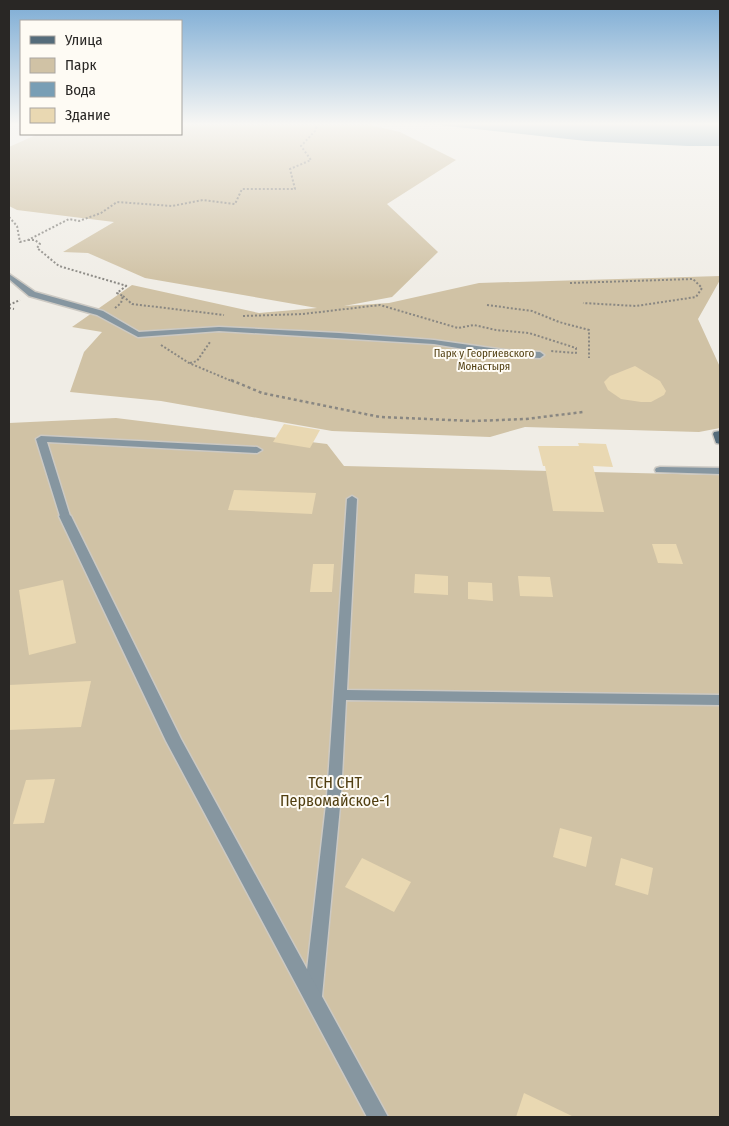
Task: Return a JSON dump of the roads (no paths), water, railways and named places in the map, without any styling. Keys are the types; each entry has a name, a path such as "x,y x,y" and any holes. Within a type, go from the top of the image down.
{"street":[{"path":"65,516 174,741 378,1117"}],"lane":[{"path":"9,276 31,294 104,316 138,336 143,334 219,329 348,335 540,355"},
{"path":"65,516 41,439 257,450"},
{"path":"660,470 720,471"},
{"path":"313,1000 334,796 352,499"},
{"path":"340,695 720,700"}],"park label":[{"name":"Парк у Георгиевского Монастыря","path":"484,359"},
{"name":"ТСН СНТ Первомайское-1","path":"335,791"}]}
